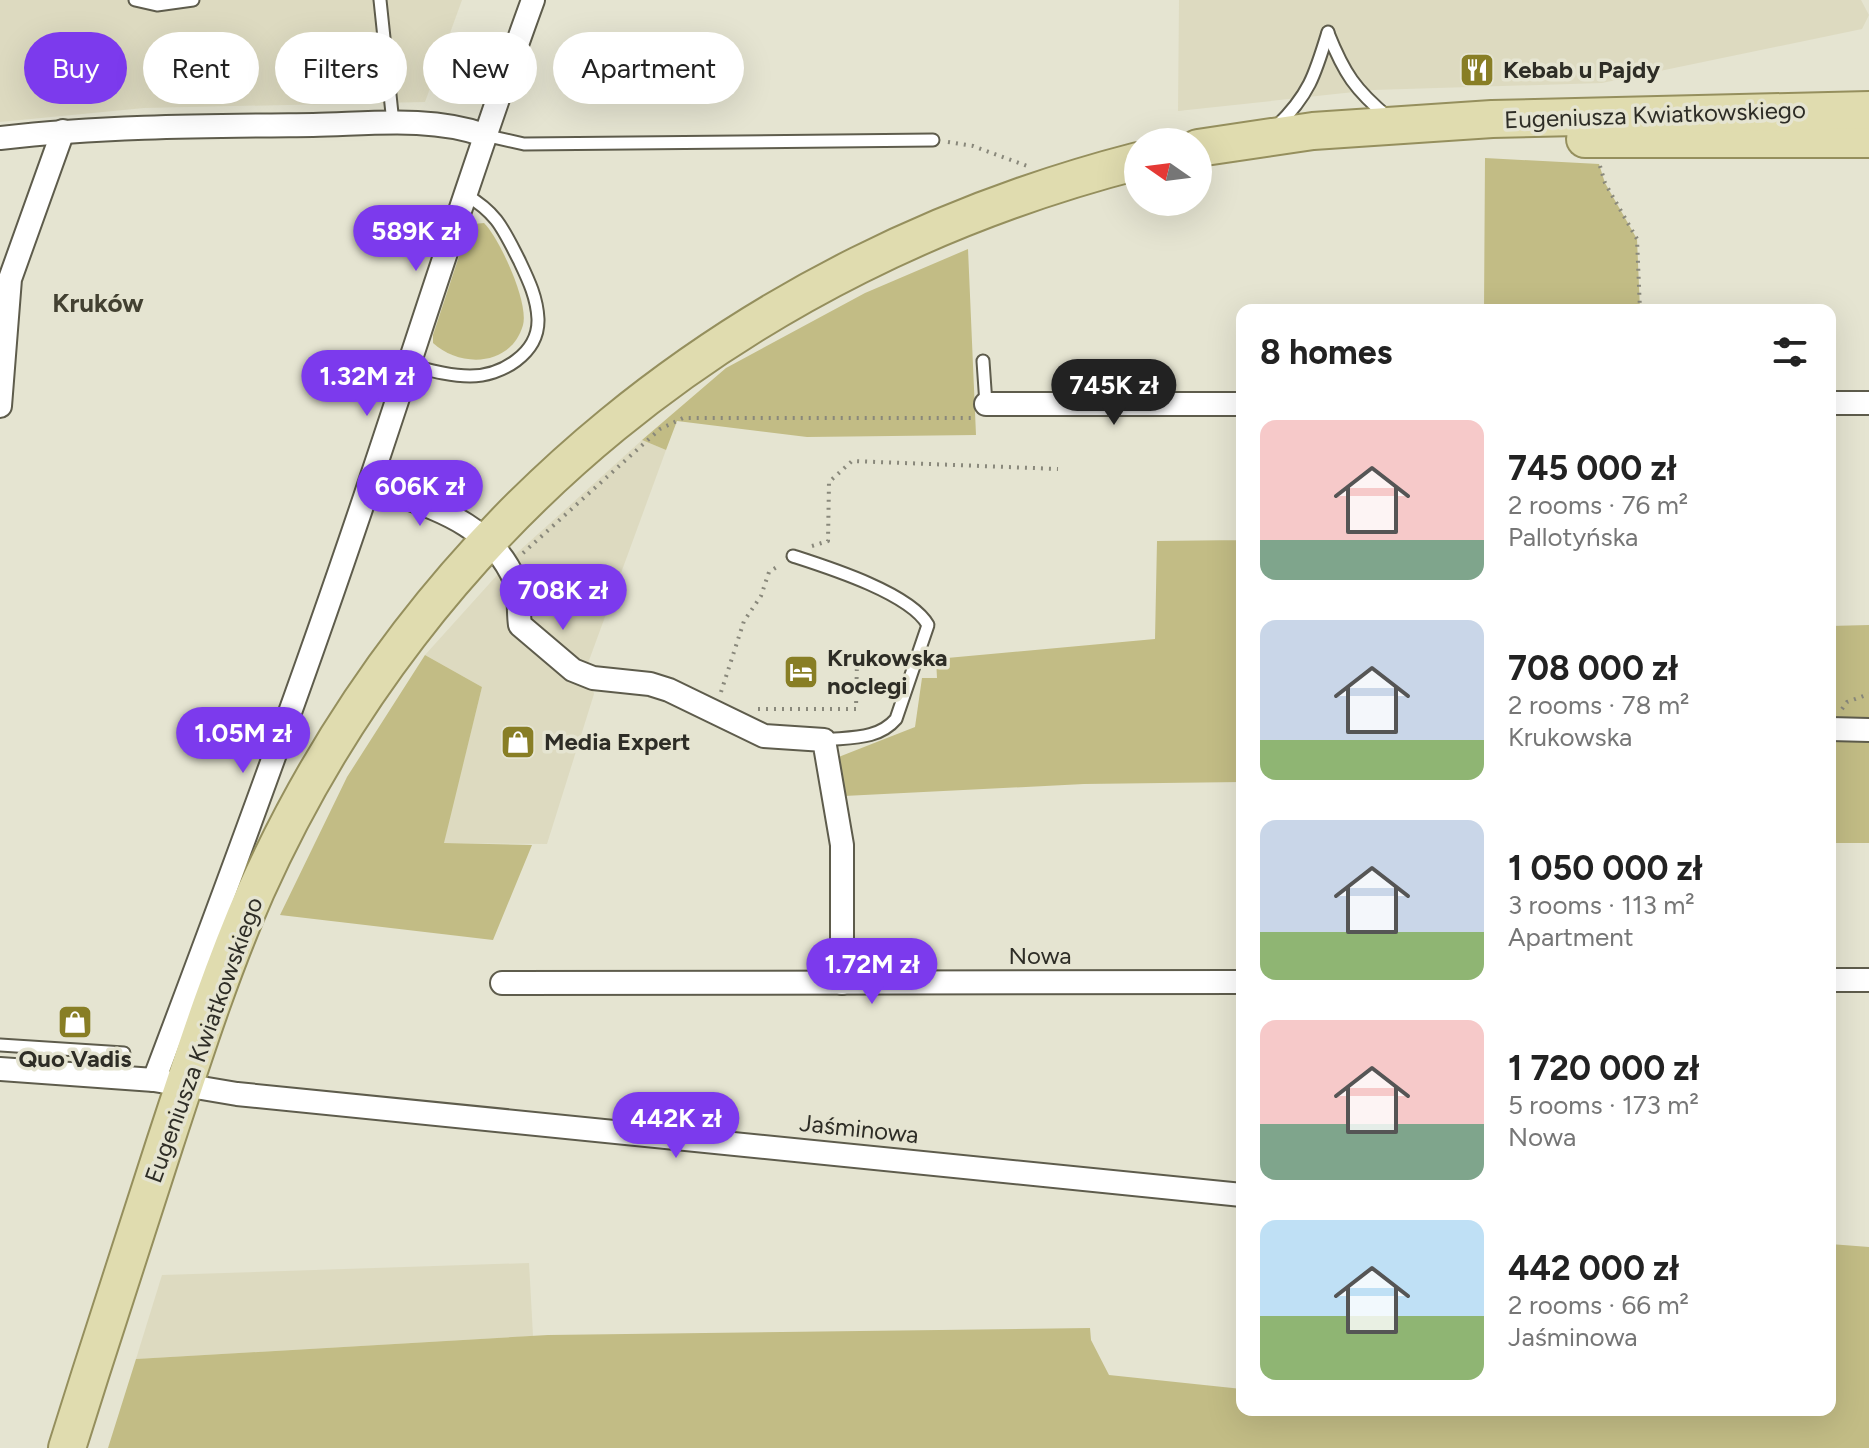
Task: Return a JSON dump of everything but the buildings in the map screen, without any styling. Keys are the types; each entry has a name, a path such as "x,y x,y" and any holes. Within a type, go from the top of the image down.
{"main road":[{"name":"Eugeniusza Kwiatkowskiego","path":"1212,146 1266,137 1492,119 1869,110"},
{"name":"Eugeniusza Kwiatkowskiego","path":"1440,124 1493,133 1596,140 1869,139"},
{"name":"Eugeniusza Kwiatkowskiego","path":"67,1448 169,1083 293,816 373,682 432,605 497,553 567,463 612,424 684,369 780,306 872,257 966,215 1038,189 1124,165"}],"street":[{"path":"169,1083 249,826 370,484 484,135 533,0"},
{"path":"0,138 63,131 393,124 449,125 484,135"},
{"path":"0,406 5,278 63,131"},
{"path":"1836,403 1869,403"},
{"path":"980,411 1236,404"},
{"path":"370,484 457,519 497,553 516,583 520,625 573,670 593,678 650,684 715,710 764,736 824,740 842,845 842,983"},
{"path":"1836,729 1869,730"},
{"path":"1836,980 1869,980"},
{"name":"Nowa","path":"502,983 1236,982"},
{"name":"Jaśminowa","path":"0,1069 123,1078 237,1094 1236,1194"}],"lane":[{"path":"135,0 157,5 193,0"},
{"path":"380,0 393,124"},
{"path":"1266,137 1300,104 1312,85 1328,32 1343,71 1363,96 1399,126"},
{"path":"484,135 524,144 933,140"},
{"path":"409,365 447,375 494,374 520,358 539,322 532,287 496,215 466,195"},
{"path":"980,411 983,361"},
{"path":"793,556 866,580 921,616 928,625 896,719 888,728 874,735 824,740"},
{"path":"0,1045 124,1053 123,1078"}],"path":[{"path":"933,140 973,146 1033,168"},
{"path":"1596,140 1605,183 1637,239 1640,304"},
{"path":"497,553 660,429 683,418 980,411"},
{"path":"857,661 856,709 715,710 744,621 761,596 769,572 793,556 828,541 829,482 852,461 1058,469"}],"shaded area":[{"path":"0,0 462,0 450,32 423,32 423,102 407,102 407,32 275,32 275,104 331,104 144,108 0,122"},
{"path":"1179,0 1861,0 1869,15 1862,29 1602,83 1373,90 1178,111"},
{"path":"1485,158 1599,164 1605,183 1637,239 1640,304 1484,304"},
{"path":"484,223 498,243 518,287 523,325 508,349 496,356 470,359 444,351 433,343 433,335 468,229 473,224"},
{"path":"968,249 976,435 807,437 677,421 666,450 642,440 726,368 865,293"},
{"path":"642,440 666,450 587,666 594,694 547,844 443,843 482,687 425,655 518,552"},
{"path":"1236,540 1236,782 1084,784 844,796 836,758 915,727 922,678 937,678 936,659 1155,639 1157,541"},
{"path":"1869,625 1869,721 1836,720 1836,626"},
{"path":"425,655 482,687 444,843 532,845 493,940 280,915 347,777"},
{"path":"1836,741 1869,741 1869,843 1836,843"},
{"path":"1836,1244 1869,1247 1869,1448 108,1448 136,1359 548,1335 1090,1328 1091,1340 1109,1375 1236,1388 1236,1416 1836,1416"},
{"path":"529,1263 533,1336 136,1359 162,1275"}],"place":[{"name":"Kebab u Pajdy","path":"1477,70"},
{"name":"Krukowska noclegi","path":"801,672"},
{"name":"Media Expert","path":"518,742"},
{"name":"Quo Vadis","path":"75,1022"}],"district":[{"name":"Kruków","path":"98,303"}]}
